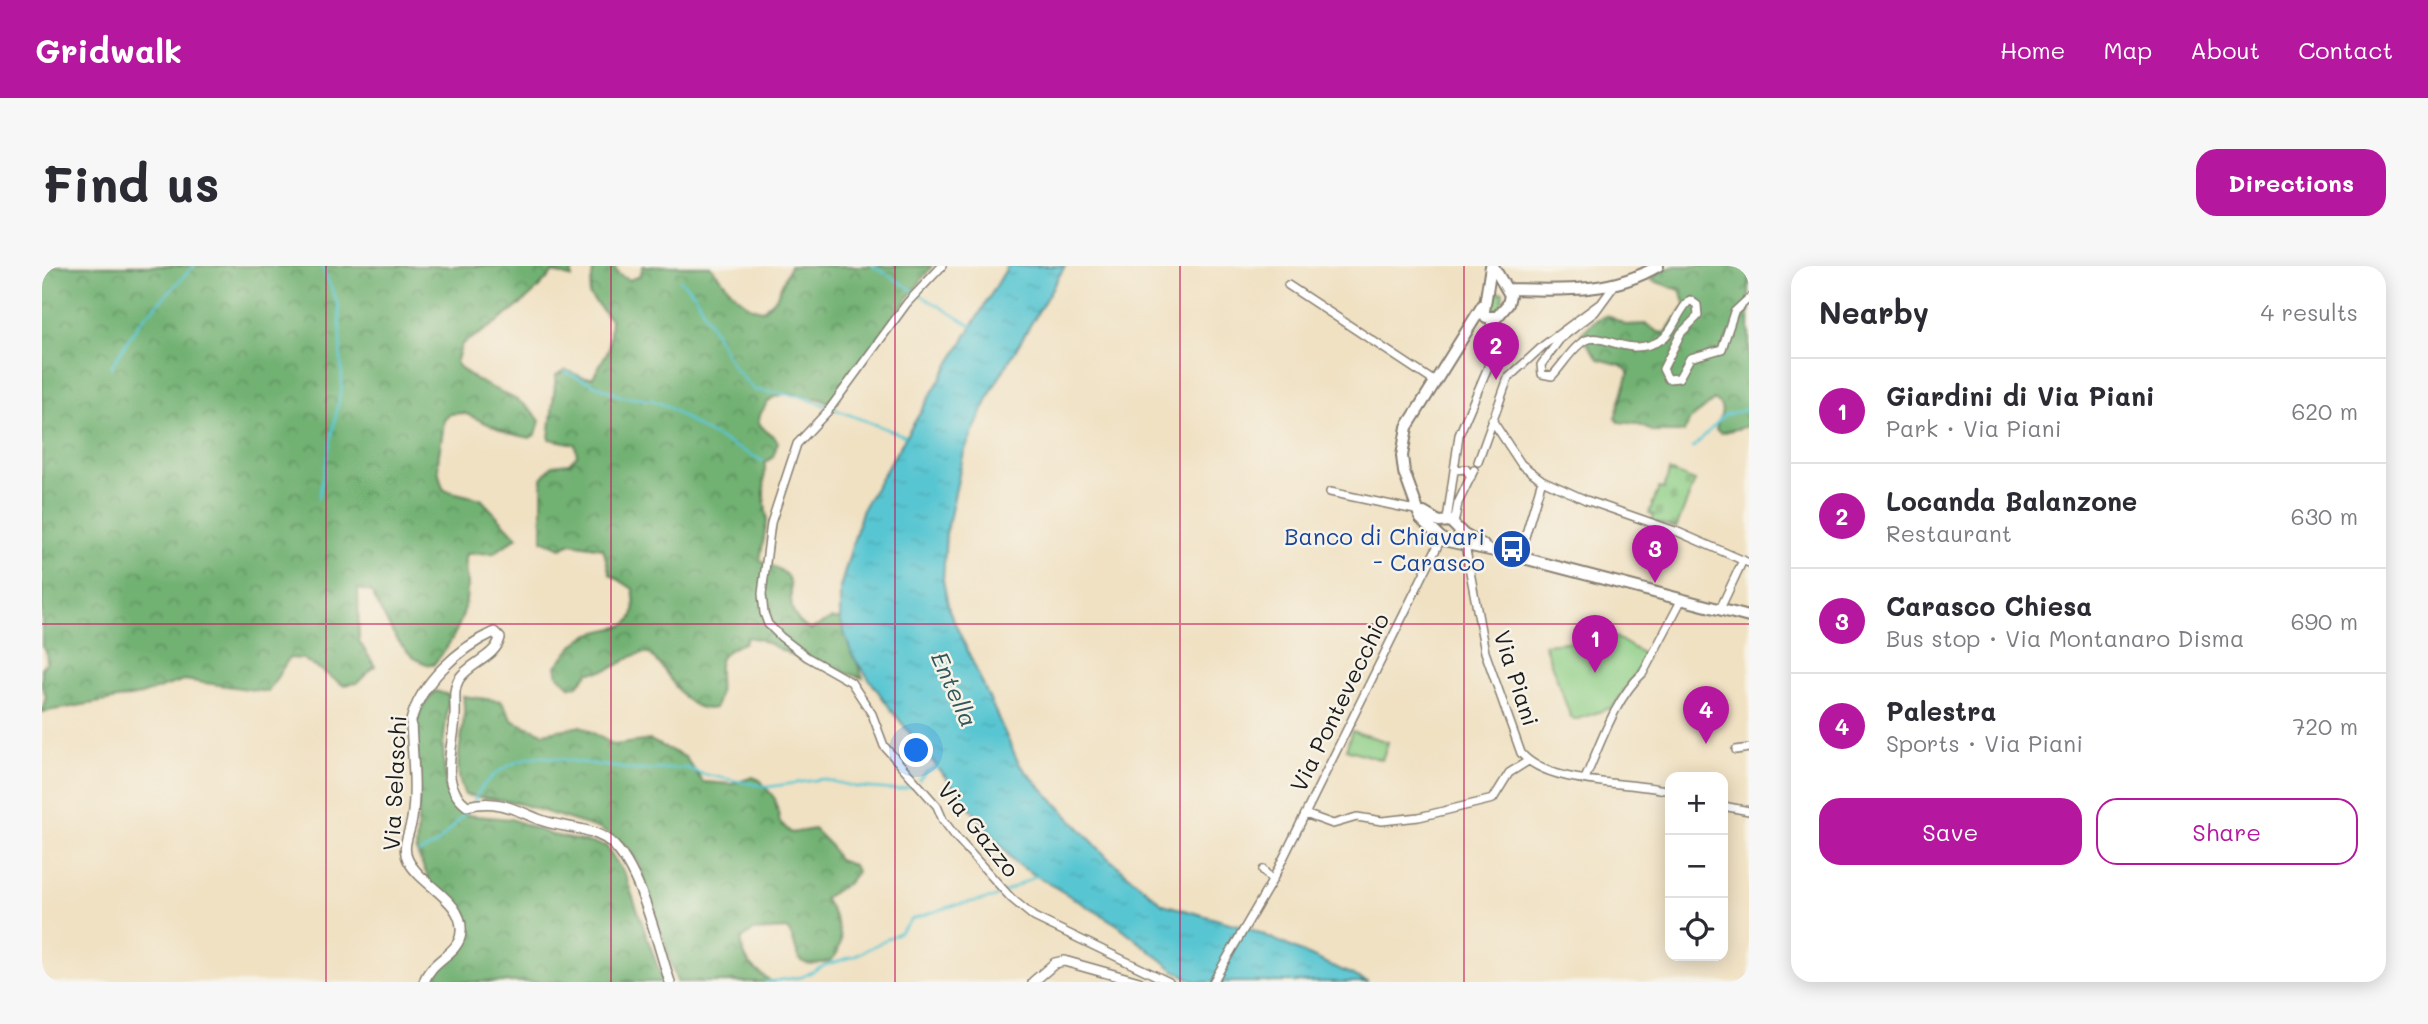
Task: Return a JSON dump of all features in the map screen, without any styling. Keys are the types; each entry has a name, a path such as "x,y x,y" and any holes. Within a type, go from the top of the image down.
{"main road":[{"path":"1492,266 1505,288 1508,304"},
{"path":"1492,266 1483,305 1407,427 1403,441 1404,472 1415,510 1446,529 1504,553"},
{"path":"1489,288 1542,291 1614,286 1637,279 1658,266"},
{"path":"1464,336 1489,317 1497,317 1508,304 1542,291"},
{"path":"1483,305 1489,317"},
{"path":"1410,497 1426,515 1465,545 1749,617"}],"street":[{"name":"Via Gazzo","path":"942,266 907,303 828,411 797,444 771,523 762,594 764,613 768,624 780,637 807,657 851,682 872,714 884,746 937,806 943,820 956,836 1011,898 1034,917 1169,982"},
{"path":"1288,285 1435,382"},
{"path":"1614,286 1582,324 1560,339 1541,365 1542,374 1552,376 1580,344 1590,339 1634,348 1648,346 1665,338 1689,300 1698,305 1698,316 1681,333 1663,369 1668,379 1679,378 1690,358 1721,349 1734,312 1749,298"},
{"path":"1446,529 1474,470 1492,419 1513,372 1586,311 1602,302"},
{"path":"1446,529 1460,435 1488,368 1489,317"},
{"path":"1492,419 1521,464 1542,480 1746,561 1720,609"},
{"path":"1455,470 1474,470"},
{"path":"1519,557 1542,480"},
{"path":"1330,492 1415,510"},
{"name":"Via Pontevecchio","path":"1213,982 1271,882 1446,529"},
{"name":"Via Piani","path":"1465,545 1485,652 1521,753 1528,761 1585,779 1665,790"},
{"path":"1585,779 1613,718 1634,681 1643,673 1682,599"},
{"name":"Via Selaschi","path":"424,982 429,969 460,941 462,929 456,911 445,897 423,881 407,859 405,847 412,818 411,721 414,711 447,664 494,632 500,638 497,647 463,674 454,694 455,714 448,754 455,793 467,806 494,802 523,810 537,819 602,837 616,846 633,874 670,982"},
{"path":"1736,750 1749,748"},
{"path":"1304,814 1338,824 1357,817 1382,821 1419,817 1470,806 1493,799 1500,792 1509,773 1528,761"},
{"path":"1728,807 1749,811"},
{"path":"1263,870 1271,882"},
{"path":"1033,982 1055,963 1064,961 1139,982"}],"green space":[{"path":"42,266 572,266 572,278 553,272 511,312 462,344 456,363 465,372 522,403 540,421 536,434 530,438 508,433 464,413 450,414 444,420 438,463 444,490 481,499 517,537 494,553 466,554 464,562 467,596 462,618 446,648 433,665 412,656 403,647 371,592 358,589 359,641 375,666 357,683 343,685 303,659 289,658 268,692 184,680 141,695 42,712 46,696 42,686 42,668 47,661 46,651 42,647"},
{"path":"594,266 614,266 619,275 629,280 640,276 643,266 710,266 740,299 763,310 776,298 790,266 932,266 832,399 827,402 802,395 785,394 770,400 759,417 760,425 778,442 773,457 765,463 764,495 767,520 760,560 782,571 789,579 794,614 810,630 831,619 840,619 863,678 804,661 759,639 747,637 744,643 723,655 719,669 719,697 715,708 703,708 684,698 648,653 635,655 607,670 589,672 577,686 571,687 558,676 556,666 574,645 588,635 625,625 634,614 635,604 633,589 610,574 603,548 571,543 561,548 542,540 542,478 553,465 569,463 577,455 575,444 549,439 556,375 566,370 582,377 593,377 609,349 611,320 589,295"},
{"path":"1674,266 1749,266 1749,426 1721,433 1716,430 1722,410 1714,400 1690,420 1684,432 1654,432 1637,424 1619,422 1615,418 1629,372 1621,365 1598,359 1581,334 1594,321 1607,315 1626,325 1646,324 1665,333 1686,305 1680,290 1651,280 1659,272"},
{"path":"1498,292 1503,292 1502,305 1490,313 1487,310 1489,299"},
{"path":"1669,471 1695,481 1676,528 1652,521 1654,515 1649,513 1659,488 1664,489"},
{"path":"1607,632 1647,656 1613,707 1575,720 1571,718 1544,644 1588,640"},
{"path":"435,691 449,695 443,746 446,790 452,803 465,815 511,819 552,835 606,846 625,875 663,982 438,982 437,970 462,945 465,926 460,908 431,884 416,850 419,803 415,729 419,712"},
{"path":"463,696 501,701 513,721 543,733 581,726 614,745 650,740 685,757 703,782 732,784 753,777 760,780 775,799 780,822 791,833 814,829 830,845 838,860 853,865 857,872 848,883 824,898 839,930 840,947 836,954 830,961 807,963 798,957 787,929 753,931 742,939 746,959 772,982 677,982 639,864 627,847 600,829 514,802 465,795 458,771"},
{"path":"1352,731 1388,742 1382,760 1346,749"}],"water":[{"name":"Entella","path":"1008,266 1065,266 992,390 964,452 946,534 943,580 949,610 1019,764 1107,857 1163,904 1251,929 1368,982 1196,982 1174,970 1118,925 1015,863 892,711 852,655 840,619 840,588 863,508"}],"waterway":[{"path":"111,367 139,323 194,266"},
{"path":"319,498 342,385 339,307 322,266"},
{"path":"873,266 972,326"},
{"path":"680,280 694,293 733,367 754,390 800,396 905,436"},
{"path":"566,372 623,397 651,400 667,406 701,429 763,461"},
{"path":"1693,448 1724,415 1749,409"},
{"path":"474,801 485,784 500,771 519,761 539,756 634,770 687,768 702,774 768,787 822,779 856,787 897,790 915,786"},
{"path":"919,780 926,772 939,767"},
{"path":"419,853 437,844 468,810"},
{"path":"766,982 802,977 823,966 855,956 900,932 912,919 955,905 993,898 1038,875"}],"place":[{"name":"Locanda Balanzone","path":"1496,380"},
{"name":"Banco di Chiavari - Carasco","path":"1512,549"},
{"name":"Carasco Chiesa","path":"1655,583"},
{"name":"Giardini di Via Piani","path":"1595,673"},
{"name":"Palestra","path":"1706,744"}]}
